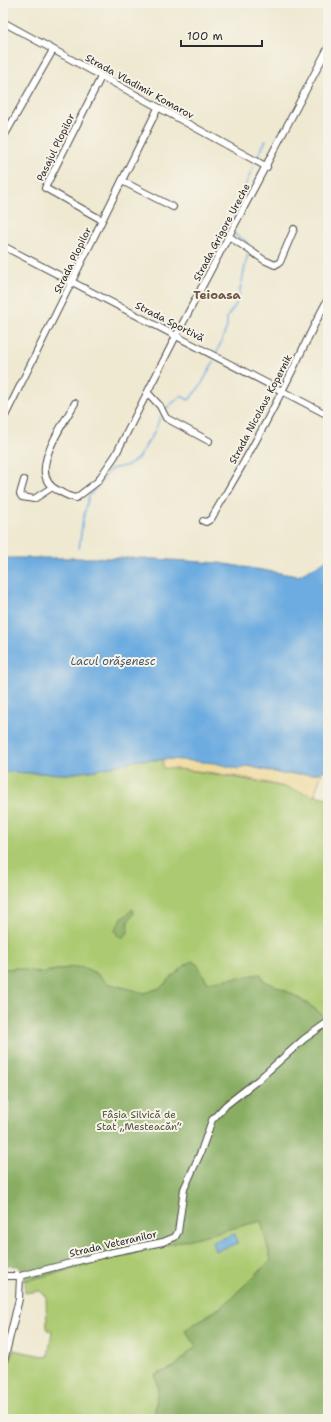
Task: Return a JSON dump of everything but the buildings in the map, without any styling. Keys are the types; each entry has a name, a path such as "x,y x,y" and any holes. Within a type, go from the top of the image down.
{"street":[{"name":"Strada Vladimir Komarov","path":"3,22 267,167"},
{"name":"Strada Grigore Ureche","path":"51,488 76,498 97,482 116,456 176,336 267,167 328,48"},
{"path":"3,138 53,50"},
{"name":"Pasajul Plopilor","path":"101,77 45,188 102,220"},
{"name":"Strada Plopilor","path":"3,420 158,108"},
{"path":"122,181 173,207"},
{"path":"230,237 246,246 256,255 275,265 280,262 294,229"},
{"name":"Strada Sportivă","path":"3,246 328,415"},
{"name":"Strada Nicolaus Kopernik","path":"203,521 206,522 211,519 282,391 314,322 328,299"},
{"path":"148,393 160,406 166,418 209,442"},
{"path":"24,480 20,494 22,497 34,499 51,488 46,480 44,470 47,454 75,402"},
{"name":"Strada Veteranilor","path":"3,1276 20,1276 112,1252 163,1242 175,1237 178,1232 184,1189 200,1154 212,1120 226,1105 258,1080 304,1039 328,1022"},
{"path":"3,1365 18,1299 20,1276"}],"green space":[{"path":"138,760 163,760 164,768 195,771 242,779 294,789 328,798 328,1019 298,997 264,981 261,974 207,982 198,965 192,961 184,966 160,988 144,993 107,983 97,974 85,968 74,967 39,973 18,968 3,969 3,772 67,774 96,770"},
{"path":"133,909 134,913 128,922 128,933 122,938 117,935 115,930 122,917 128,915"},
{"name":"Fâșia Silvică de Stat „Mesteacăn“","path":"192,961 198,965 207,982 261,974 264,981 298,997 328,1019 328,1419 154,1419 158,1388 155,1375 174,1367 196,1346 185,1330 223,1306 271,1260 261,1221 25,1281 19,1266 3,1265 3,1153 8,1143 10,1101 3,1099 3,969 18,968 39,973 74,967 85,968 97,974 107,983 144,993 160,988 184,966"},
{"path":"261,1221 271,1260 225,1304 185,1330 196,1346 174,1367 155,1375 158,1388 154,1419 3,1419 3,1393 13,1350 48,1357 52,1331 47,1330 46,1297 40,1291 25,1293 25,1281"}],"sand":[{"path":"163,760 213,760 239,769 248,766 282,774 322,773 314,796 278,785 240,777 201,771 163,768"}],"water":[{"name":"Lacul orăşenesc","path":"3,558 138,558 219,563 298,576 317,566 328,558 328,770 312,774 282,774 248,766 239,769 214,763 170,759 138,760 96,770 67,774 3,772"},
{"path":"235,1234 238,1243 215,1251 212,1242"}],"waterway":[{"path":"257,158 266,140"},
{"path":"235,219 237,204 254,165"},
{"path":"234,234 245,241 248,245"},
{"path":"217,352 227,327 227,317 235,306 239,295 248,253"},
{"path":"164,410 181,396 189,400 201,385 214,361"},
{"path":"79,549 83,519 89,496 111,469 129,465 138,458 155,431 160,417"}],"district":[{"name":"Teioasa","path":"217,295"}]}
